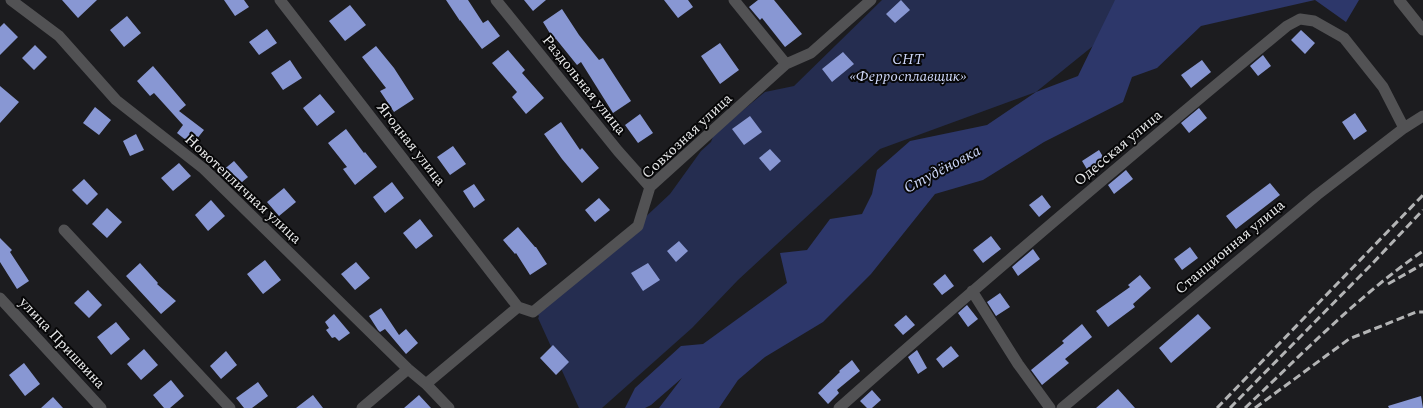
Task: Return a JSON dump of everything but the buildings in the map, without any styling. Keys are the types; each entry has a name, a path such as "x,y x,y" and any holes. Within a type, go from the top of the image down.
{"street":[{"name":"Новотепличная улица","path":"10,0 59,36 116,100 204,169 449,408"},
{"name":"Ягодная улица","path":"280,0 518,307"},
{"name":"Раздольная улица","path":"496,0 618,151 650,187"},
{"path":"734,0 786,64"},
{"name":"Совхозная улица","path":"518,307 533,312 638,226 650,187 786,64 811,53 870,0"},
{"path":"1399,0 1423,30"},
{"name":"Одесская улица","path":"839,408 972,291 1113,171 1287,26 1300,19 1314,20 1344,38 1383,88 1404,128"},
{"name":"Станционная улица","path":"1062,408 1287,219 1404,128 1423,116"},
{"path":"64,230 230,408"},
{"path":"972,291 1018,364 1050,408"},
{"name":"улица Пришвина","path":"0,298 101,408"},
{"path":"426,384 518,307"},
{"path":"362,408 408,369"}],"green space":[{"name":"СНТ «Ферросплавщик»","path":"882,0 1118,0 1093,46 1036,92 880,149 738,280 692,328 602,408 579,408 538,318 538,314 593,266 670,194 701,151 711,142 714,134 765,92 794,86"}],"water":[{"name":"Студёновка","path":"1115,0 1315,0 1201,26 1157,68 1132,77 1123,102 1044,142 983,180 935,194 871,274 823,322 765,357 738,380 719,408 659,408 682,378 651,405 645,408 625,408 635,388 681,346 703,344 787,283 780,253 807,250 830,219 862,214 872,194 877,170 910,141 987,125 1036,92 1078,76"},
{"path":"1315,0 1359,0 1346,22"}],"railway":[{"path":"1217,408 1423,195"},
{"path":"1230,408 1423,210"},
{"path":"1245,408 1353,306 1399,268 1423,251"},
{"path":"1388,284 1423,264"},
{"path":"1255,408 1349,339 1416,312 1423,312"}]}
